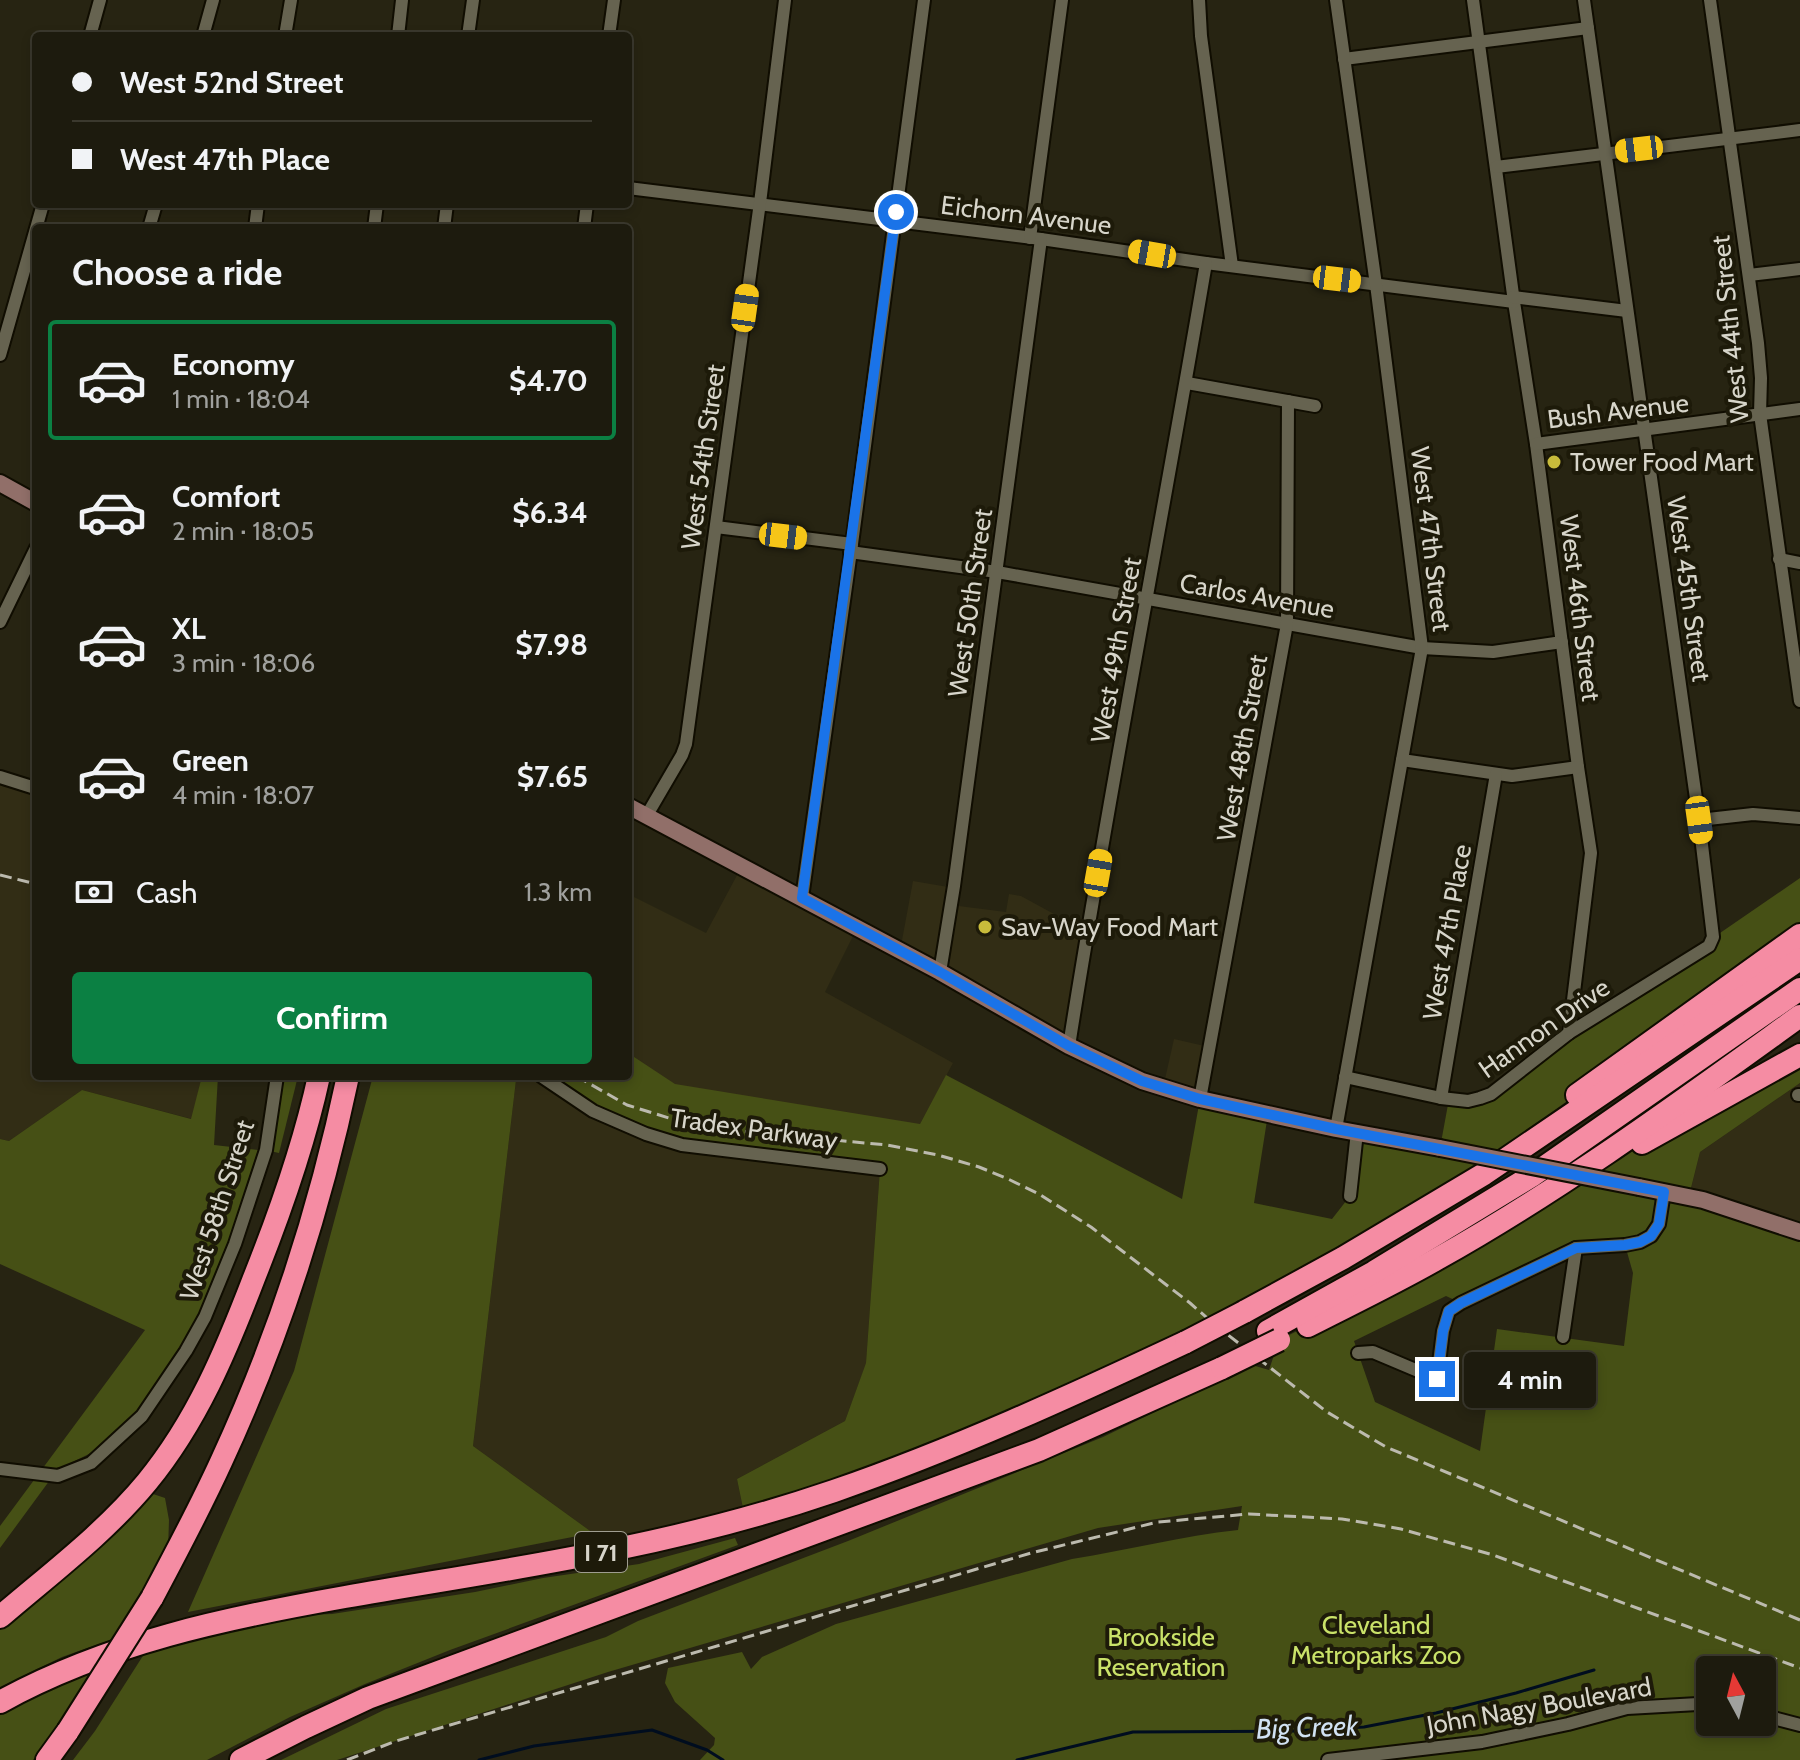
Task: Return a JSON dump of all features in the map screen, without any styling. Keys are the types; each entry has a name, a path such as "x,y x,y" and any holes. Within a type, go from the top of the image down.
{"highway":[{"path":"1691,1012 1800,925"},
{"path":"1343,1258 1800,935"},
{"name":"I 71","path":"0,1702 102,1656 217,1621 617,1549 791,1505 927,1456 1079,1392 1186,1342 1343,1258 1533,1142 1800,959"},
{"path":"1274,1336 1533,1175 1800,989"},
{"path":"1274,1336 1439,1259 1539,1198 1800,1016"},
{"path":"1539,1198 1800,1055"},
{"path":"0,1617 123,1508 166,1458 187,1426 216,1373 269,1240 305,1134 318,1080"},
{"path":"47,1760 152,1598 221,1463 276,1331 323,1181 347,1080"},
{"name":"I 71","path":"241,1760 368,1698 1057,1443 1274,1336"}],"main road":[{"path":"0,483 32,501"},
{"path":"632,808 940,972 1069,1046 1142,1081 1200,1099 1336,1129 1664,1192 1715,1204 1800,1232"}],"street":[{"path":"91,32 100,0"},
{"path":"204,32 213,0"},
{"path":"286,32 291,0"},
{"path":"398,32 402,0"},
{"path":"469,32 473,0"},
{"path":"610,32 614,0"},
{"name":"West 54th Street","path":"647,815 686,744 785,0"},
{"path":"802,898 924,0"},
{"name":"West 50th Street","path":"940,972 997,572 1062,0"},
{"path":"1199,0 1201,36 1232,266"},
{"name":"West 47th Street","path":"1336,0 1422,648 1336,1129"},
{"name":"West 46th Street","path":"1473,0 1591,853 1569,1033"},
{"name":"West 45th Street","path":"1584,0 1699,820 1713,926 1709,946"},
{"name":"West 44th Street","path":"1710,0 1749,275 1761,378 1760,414 1800,701"},
{"path":"1344,59 1588,28"},
{"path":"1496,167 1800,130"},
{"name":"Eichorn Avenue","path":"632,188 1376,284 1627,311"},
{"path":"0,355 32,243"},
{"name":"West 49th Street","path":"1069,1046 1206,263"},
{"path":"1749,275 1800,269"},
{"path":"1187,383 1315,406"},
{"name":"West 48th Street","path":"1200,1099 1287,624 1288,401"},
{"name":"Bush Avenue","path":"1536,444 1800,409"},
{"name":"Carlos Avenue","path":"716,527 997,572 1422,648 1493,652 1562,642"},
{"path":"0,622 32,556"},
{"path":"1779,559 1800,563"},
{"path":"1402,760 1512,776 1578,767"},
{"name":"West 47th Place","path":"1441,1098 1496,774"},
{"path":"0,777 32,785"},
{"path":"1699,820 1753,814 1800,818"},
{"name":"Hannon Drive","path":"1345,1077 1441,1098 1468,1101 1491,1094 1569,1033 1709,946"},
{"name":"West 58th Street","path":"0,1469 58,1476 91,1463 142,1416 205,1317 235,1244 266,1150 276,1080"},
{"name":"Tradex Parkway","path":"547,1080 593,1111 646,1134 682,1145 880,1169"},
{"path":"1350,1196 1357,1132"},
{"path":"1358,1353 1373,1352 1437,1379 1443,1331 1449,1311 1576,1248 1625,1245 1651,1236 1659,1224 1664,1192"},
{"path":"1563,1337 1576,1248"},
{"name":"John Nagy Boulevard","path":"1328,1760 1482,1742 1627,1708 1696,1704"},
{"path":"1776,1719 1800,1725"}],"shaded area":[{"path":"0,777 32,784 32,1080 201,1080 192,1119 82,1090 9,1141 0,1139"},
{"path":"742,866 857,928 825,992 953,1063 920,1124 880,1169 866,1364 845,1421 737,1479 745,1518 600,1552 593,1533 473,1446 516,1080 632,1080 632,896 706,933"},
{"path":"913,881 954,888 951,905 1006,912 1009,894 1021,896 1087,932 1069,1046 900,951"},
{"path":"1174,1039 1209,1047 1200,1099 1163,1088"},
{"path":"1800,1083 1800,1232 1689,1197 1700,1152"}],"green space":[{"path":"1800,878 1800,925 1691,1012 1396,1222 1079,1392 745,1518 737,1479 845,1421 866,1363 880,1169 646,1134 548,1080 632,1080 632,1056 675,1084 920,1124 946,1075 1182,1199 1200,1099 1268,1114 1254,1203 1332,1219 1350,1196 1357,1132 1440,1148 1449,1099 1480,1098"},
{"path":"1800,1055 1800,1083 1700,1152 1689,1196 1800,1232 1800,1760 700,1760 714,1745 715,1738 675,1702 665,1683 668,1668 742,1652 751,1669 762,1657 836,1624 1072,1559 1238,1530 1242,1506 1098,1528 608,1672 337,1760 281,1760 386,1709 606,1637 638,1621 848,1541 1103,1437 1252,1365 1269,1370 1279,1340 1358,1301","holes":["1625,1245 1633,1273 1624,1346 1497,1329 1480,1451 1375,1402 1354,1341 1446,1296 1461,1303 1576,1248"]},
{"path":"201,1080 218,1080 214,1145 258,1150 231,1234 193,1329 128,1423 89,1454 58,1469 0,1548 0,1526 145,1330 0,1264 0,1139 9,1141 82,1090 191,1119"},
{"path":"281,1080 297,1080 279,1153 270,1151"},
{"path":"372,1080 516,1080 473,1446 593,1533 188,1612 294,1371"},
{"path":"153,1494 165,1498 169,1520 168,1551 113,1639 62,1657 0,1687 0,1627"},
{"path":"735,1538 738,1545 365,1684 290,1717 207,1760 73,1760 146,1651 231,1629 306,1615 332,1614 639,1564"},
{"path":"96,1668 33,1760 0,1760 0,1712"}],"waterway":[{"name":"Big Creek","path":"1017,1760 1133,1732 1293,1731 1364,1727 1436,1713 1594,1670"},
{"name":"Big Creek","path":"479,1760 534,1746 652,1730 707,1750 723,1760"}],"railway":[{"path":"0,875 32,883"},
{"path":"583,1080 627,1105 685,1123 726,1130 887,1145 938,1155 1006,1178 1039,1194 1091,1227 1327,1412 1386,1447 1800,1620"},
{"path":"347,1760 396,1741 1031,1553 1158,1522 1249,1514 1342,1519 1401,1529 1493,1555 1800,1668"}],"place":[{"name":"Tower Food Mart","path":"1554,462"},
{"name":"Sav-Way Food Mart","path":"985,927"}],"route":[{"path":"896,212 802,898 1069,1046 1142,1081 1200,1099 1336,1129 1664,1192 1659,1224 1651,1236 1625,1245 1576,1248 1449,1311 1443,1331 1437,1379"}],"park label":[{"name":"Cleveland Metroparks Zoo","path":"1376,1640"},
{"name":"Brookside Reservation","path":"1161,1652"}]}
